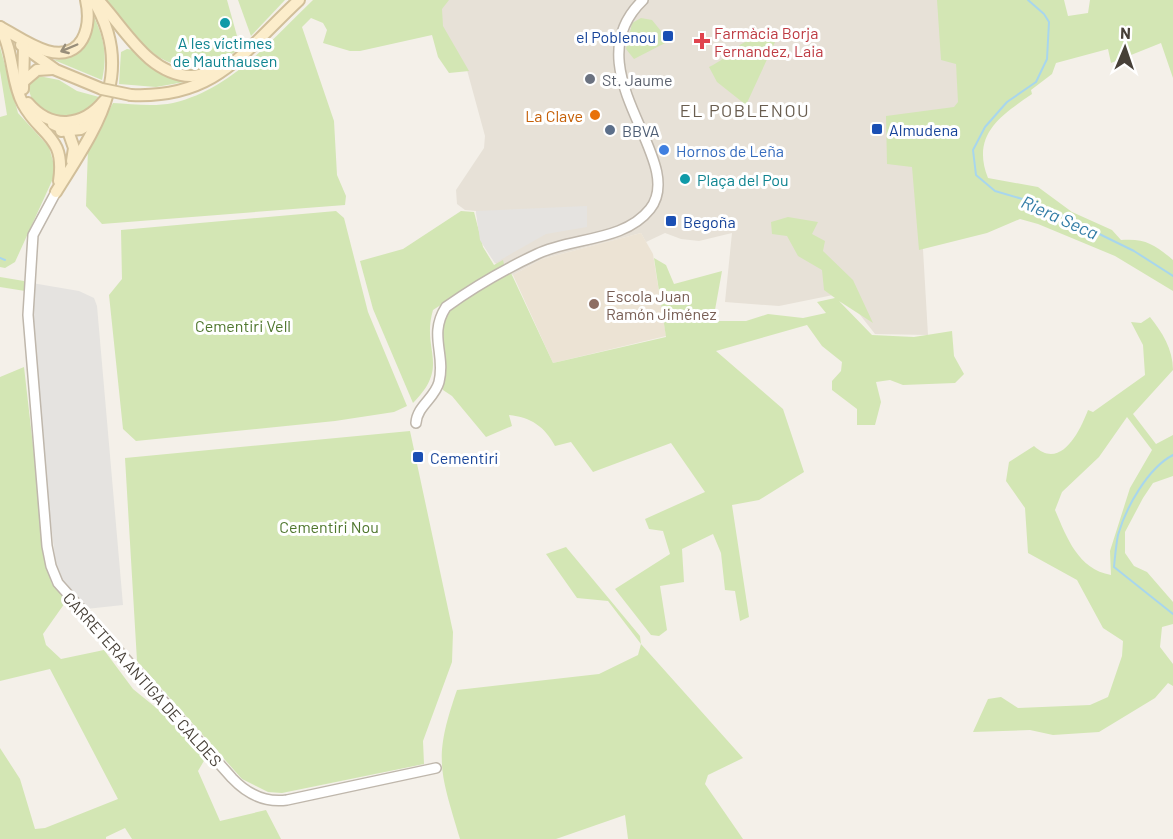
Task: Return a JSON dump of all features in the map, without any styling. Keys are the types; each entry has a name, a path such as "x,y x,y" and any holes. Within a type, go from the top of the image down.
{"main road":[{"path":"0,27 46,51 68,51 81,42 88,30 89,15 86,0"},
{"path":"66,162 95,116 114,65 110,33 93,0"},
{"path":"98,0 135,44 159,65 184,75 196,76 231,67"},
{"path":"0,27 56,69 105,93 159,94 183,90 205,82 231,67 299,0"},
{"path":"0,27 10,50 21,99 66,162"},
{"path":"113,49 123,43 135,44"},
{"path":"24,47 25,98 38,113 51,123 68,131 74,148 66,162 56,192"},
{"path":"23,82 37,70 56,69"},
{"path":"38,113 63,122 95,116"},
{"path":"41,124 68,131 95,116"}],"street":[{"path":"416,423 418,414 439,382 440,365 436,330 439,318 446,307 537,254 604,236 632,223 648,212 657,200 659,180 620,79 621,42 628,21 640,3"},
{"name":"CARRETERA ANTIGA DE CALDES","path":"56,192 33,235 28,315 47,546 51,566 58,583 232,778 251,794 269,800 287,800 436,768"}],"shaded area":[{"path":"442,0 946,0 953,14 959,103 918,164 928,335 875,334 843,293 779,306 725,302 732,233 699,241 681,239 665,233 646,242 641,233 542,259 513,275 495,263 480,240 476,211 465,210 457,204 456,190 484,148 485,136 467,70 440,32 437,12"},
{"path":"587,206 587,227 546,234 495,263 480,240 476,211"},
{"name":"Escola Juan Ramón Jiménez","path":"641,233 653,254 666,336 553,363 513,275 542,259"},
{"path":"32,283 79,291 94,298 97,306 123,605 86,609 65,587 56,566 40,432"}],"green space":[{"path":"105,0 227,0 237,36 237,51 213,62 193,66 176,64 161,58 147,48"},
{"path":"238,0 285,0 251,36"},
{"path":"313,0 449,0 442,9 443,26 469,71 449,73 438,57 432,35 360,51 350,51 323,43 327,30 323,23 311,18 302,27 334,121 337,175 346,196 345,205 102,224 86,206 88,149 113,103 143,105 173,103 214,87 249,61"},
{"path":"937,0 1064,0 1068,16 1088,13 1090,0 1173,0 1173,78 1161,43 1111,63 1108,49 1056,63 1052,74 1031,90 1032,94 1009,110 992,128 983,150 988,178 1038,187 1072,212 1112,230 1121,240 1144,241 1161,250 1173,260 1173,291 1115,256 1038,224 1020,219 987,233 919,250 912,167 887,164 886,116 954,107 958,102 956,64 941,60"},
{"path":"93,15 104,47 105,63 102,80 54,60 73,56 84,47 91,34"},
{"path":"641,18 652,20 669,41 634,59 626,49 632,23"},
{"path":"765,36 775,42 746,105 717,82 709,67 741,44"},
{"path":"0,47 18,113 49,147 56,172 15,262 5,268 0,267 0,117 7,115 0,71"},
{"path":"127,49 133,50 167,75 190,81 156,87 119,84 121,52"},
{"path":"39,76 59,80 77,91 99,97 88,108 73,116 46,112 33,100 30,92 29,83"},
{"name":"Cementiri Vell","path":"336,211 344,218 368,312 407,406 394,412 335,421 136,441 123,429 109,295 122,279 121,230"},
{"path":"461,211 474,212 483,247 494,265 503,260 504,264 433,310 430,336 433,368 424,390 413,403 373,309 360,261 403,249"},
{"path":"788,217 818,222 812,234 825,241 823,251 853,280 873,323 839,301 872,335 914,337 952,331 954,356 964,374 955,383 903,385 890,380 876,382 881,402 875,425 857,425 857,409 832,390 832,381 841,371 842,362 822,346 807,325 716,351 783,409 804,472 759,500 732,505 749,617 740,621 735,591 725,590 721,553 713,534 682,549 684,582 660,586 667,630 659,636 651,635 615,589 670,554 663,531 649,529 645,519 705,492 671,443 593,472 571,442 555,446 542,428 524,418 509,415 512,426 486,437 452,396 443,390 441,334 443,323 456,304 511,273 553,363 666,337 654,258 666,265 674,284 722,271 713,321 746,321 768,314 803,318 826,313 817,302 835,298 824,290 822,270 798,256 787,236 772,234 771,222"},
{"path":"0,277 24,281 25,291 0,287"},
{"path":"1150,317 1159,329 1169,348 1173,370 1133,414 1156,444 1173,435 1173,476 1153,483 1143,498 1125,532 1125,553 1134,566 1147,572 1173,602 1173,624 1162,627 1160,647 1173,664 1173,686 1168,683 1155,698 1099,732 1053,735 1030,730 973,732 988,699 1001,697 1018,708 1090,705 1108,697 1122,656 1123,641 1103,628 1077,580 1028,553 1025,508 1006,481 1009,462 1034,446 1053,454 1061,451 1075,437 1088,410 1093,412 1145,375 1143,345 1131,322 1141,323","holes":["1127,417 1152,450 1130,488 1110,551 1111,575 1100,572 1082,559 1064,531 1055,510 1062,492 1099,457"]},
{"path":"24,367 47,568 52,584 67,600 43,634 46,645 61,659 104,650 133,689 165,715 205,759 198,771 220,821 266,810 281,839 132,839 125,828 106,839 0,839 0,748 20,779 35,829 45,828 118,799 50,669 0,681 0,377"},
{"name":"Cementiri Nou","path":"410,431 453,632 452,662 423,741 424,764 282,793 268,792 242,779 137,661 125,458"},
{"path":"566,547 640,636 641,644 608,601 577,598 546,554"},
{"path":"641,644 743,758 708,775 705,784 743,839 628,839 625,815 556,839 460,839 442,765 442,750 449,713 457,690 599,674 638,655"}],"waterway":[{"name":"Riera Seca","path":"1028,0 1044,14 1049,22 1047,59 1036,82 1007,102 985,127 973,150 976,175 995,191 1036,203 1134,251 1173,276"},
{"path":"0,258 5,260"},
{"name":"Riera Seca","path":"1173,455 1155,469 1132,501 1118,535 1114,567 1173,614"}],"place":[{"name":"A les víctimes de Mauthausen","path":"225,23"},
{"name":"el Poblenou","path":"668,36"},
{"name":"Farmàcia Borja Fernandez, Laia","path":"702,41"},
{"name":"St. Jaume","path":"590,79"},
{"name":"La Clave","path":"595,115"},
{"name":"Almudena","path":"877,129"},
{"name":"BBVA","path":"610,130"},
{"name":"Hornos de Leña","path":"664,150"},
{"name":"Plaça del Pou","path":"685,179"},
{"name":"Begoña","path":"671,221"},
{"name":"Escola Juan Ramón Jiménez","path":"594,304"},
{"name":"Cementiri","path":"418,457"}],"district":[{"name":"EL POBLENOU","path":"745,110"}]}
